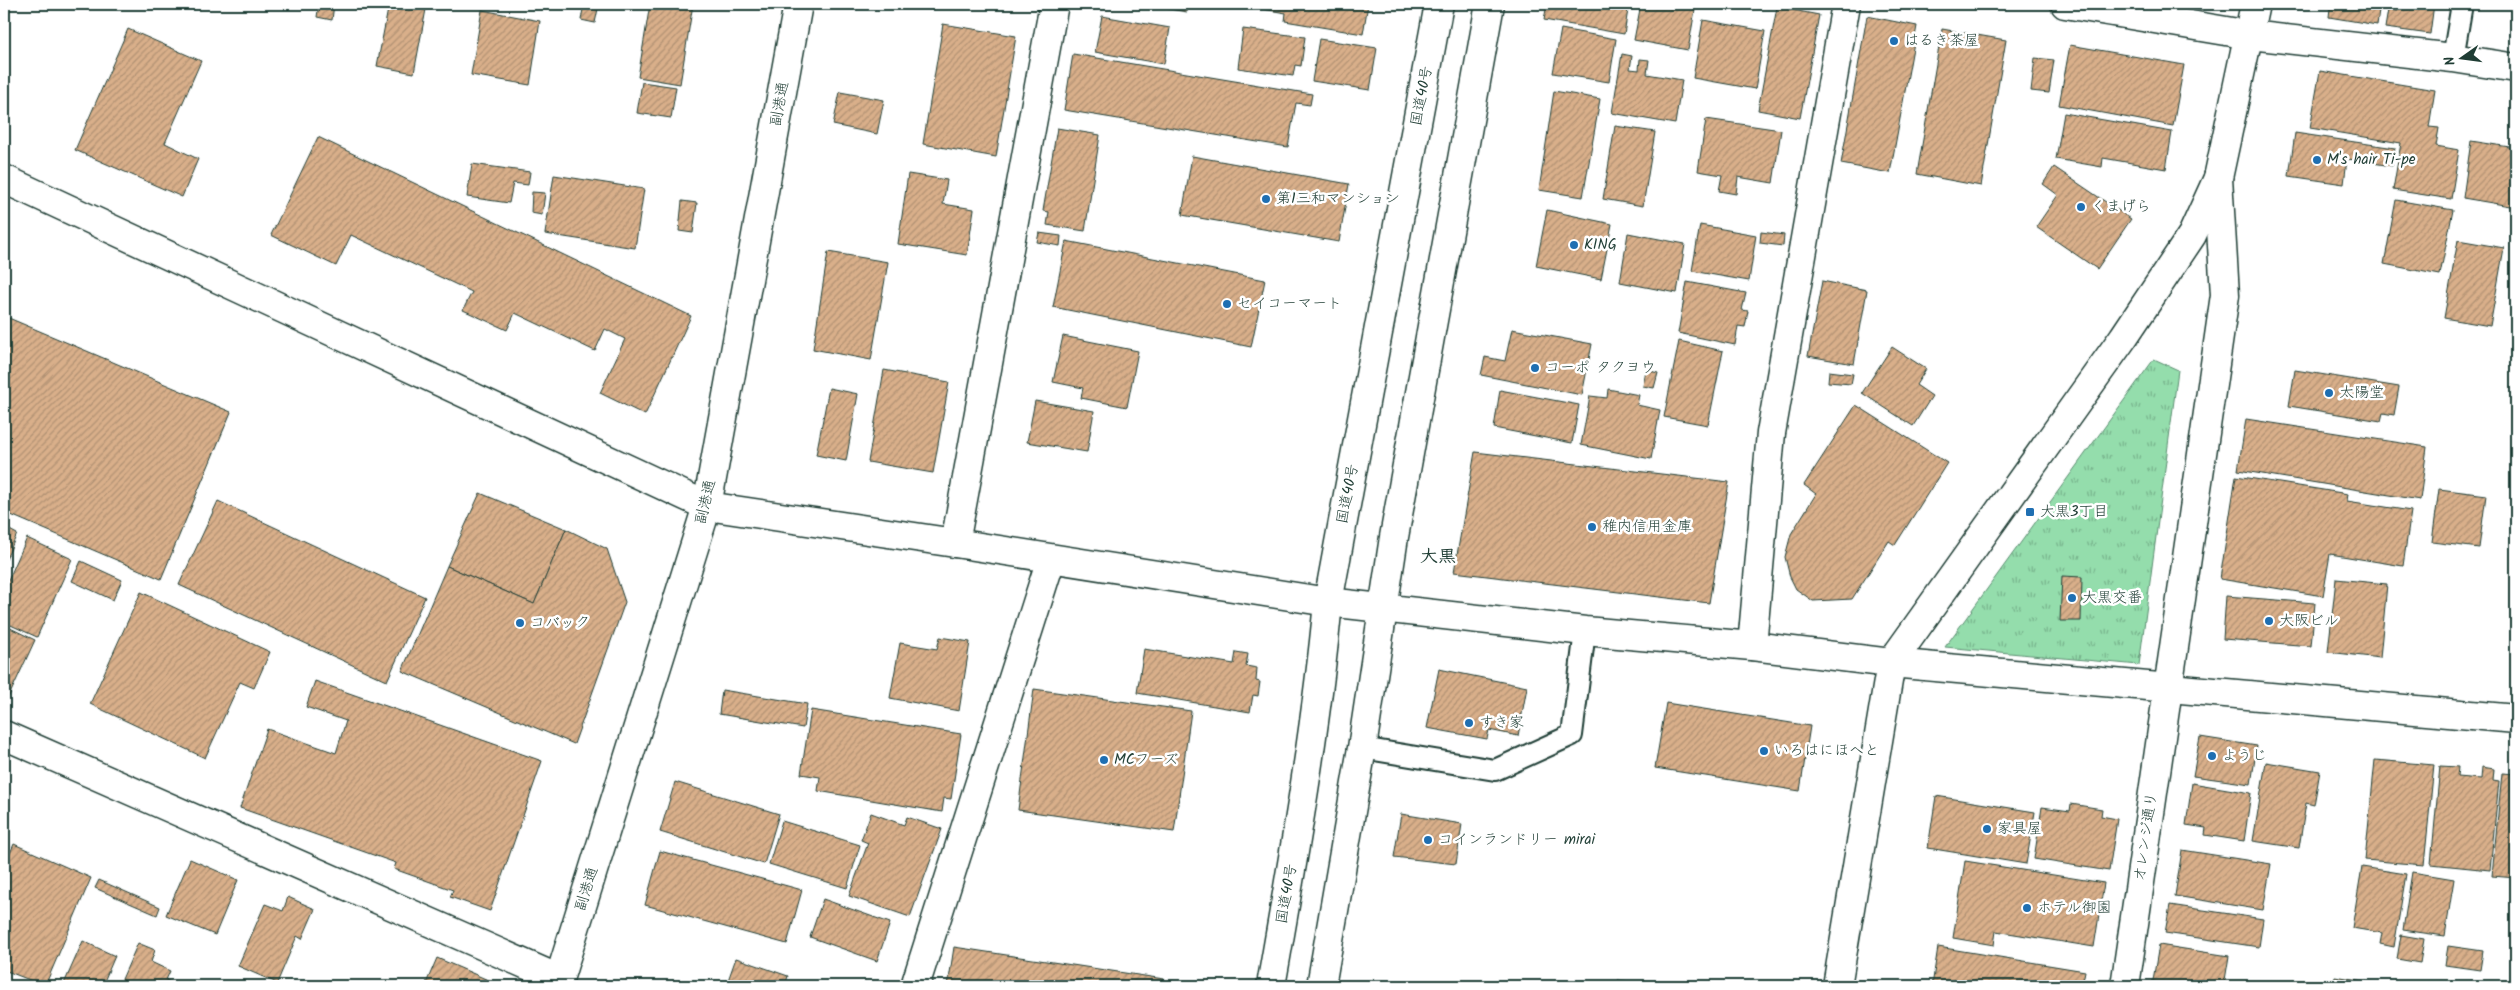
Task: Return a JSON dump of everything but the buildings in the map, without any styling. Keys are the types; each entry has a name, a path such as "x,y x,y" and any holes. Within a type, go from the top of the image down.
{"main road":[{"name":"副港通","path":"558,982 707,506 798,4"},
{"path":"955,542 1054,4"},
{"name":"国道40号","path":"1271,986 1309,754 1322,665 1328,602 1439,4"},
{"path":"1322,986 1362,748 1397,518 1490,4"},
{"path":"1752,646 1771,433 1846,4"},
{"path":"2065,4 2250,35 2453,58 2516,68"},
{"path":"1837,986 1891,663 1966,560 2192,235 2218,178 2250,35 2255,4"},
{"name":"オレンジ通り","path":"2125,986 2225,295 2218,178"},
{"path":"4,179 707,506 955,542 1051,559 1328,602 1585,631 1752,646 1891,663 2516,720"},
{"path":"915,986 1051,559"},
{"path":"4,735 558,982"}],"lane":[{"path":"2453,58 2462,4"},
{"path":"1362,748 1495,770 1572,735 1585,631"}],"green space":[{"path":"2154,359 2178,370 2139,665 1945,647"}],"place":[{"name":"はるき茶屋","path":"1894,41"},
{"name":"M's hair Ti-pe","path":"2317,160"},
{"name":"第1三和マンション","path":"1266,199"},
{"name":"くまげら","path":"2081,207"},
{"name":"KING","path":"1574,245"},
{"name":"セイコーマート","path":"1227,304"},
{"name":"コーポ タクヨウ","path":"1535,368"},
{"name":"太陽堂","path":"2329,393"},
{"name":"大黒3丁目","path":"2030,512"},
{"name":"稚内信用金庫","path":"1592,527"},
{"name":"大黒交番","path":"2072,598"},
{"name":"大阪ビル","path":"2269,621"},
{"name":"コバック","path":"520,623"},
{"name":"すき家","path":"1469,723"},
{"name":"いろはにほへと","path":"1764,751"},
{"name":"ようじ","path":"2212,756"},
{"name":"MCフーズ","path":"1104,760"},
{"name":"家具屋","path":"1987,829"},
{"name":"コインランドリー mirai","path":"1428,840"},
{"name":"ホテル御園","path":"2027,908"}],"district":[{"name":"大黒","path":"1438,557"}]}
